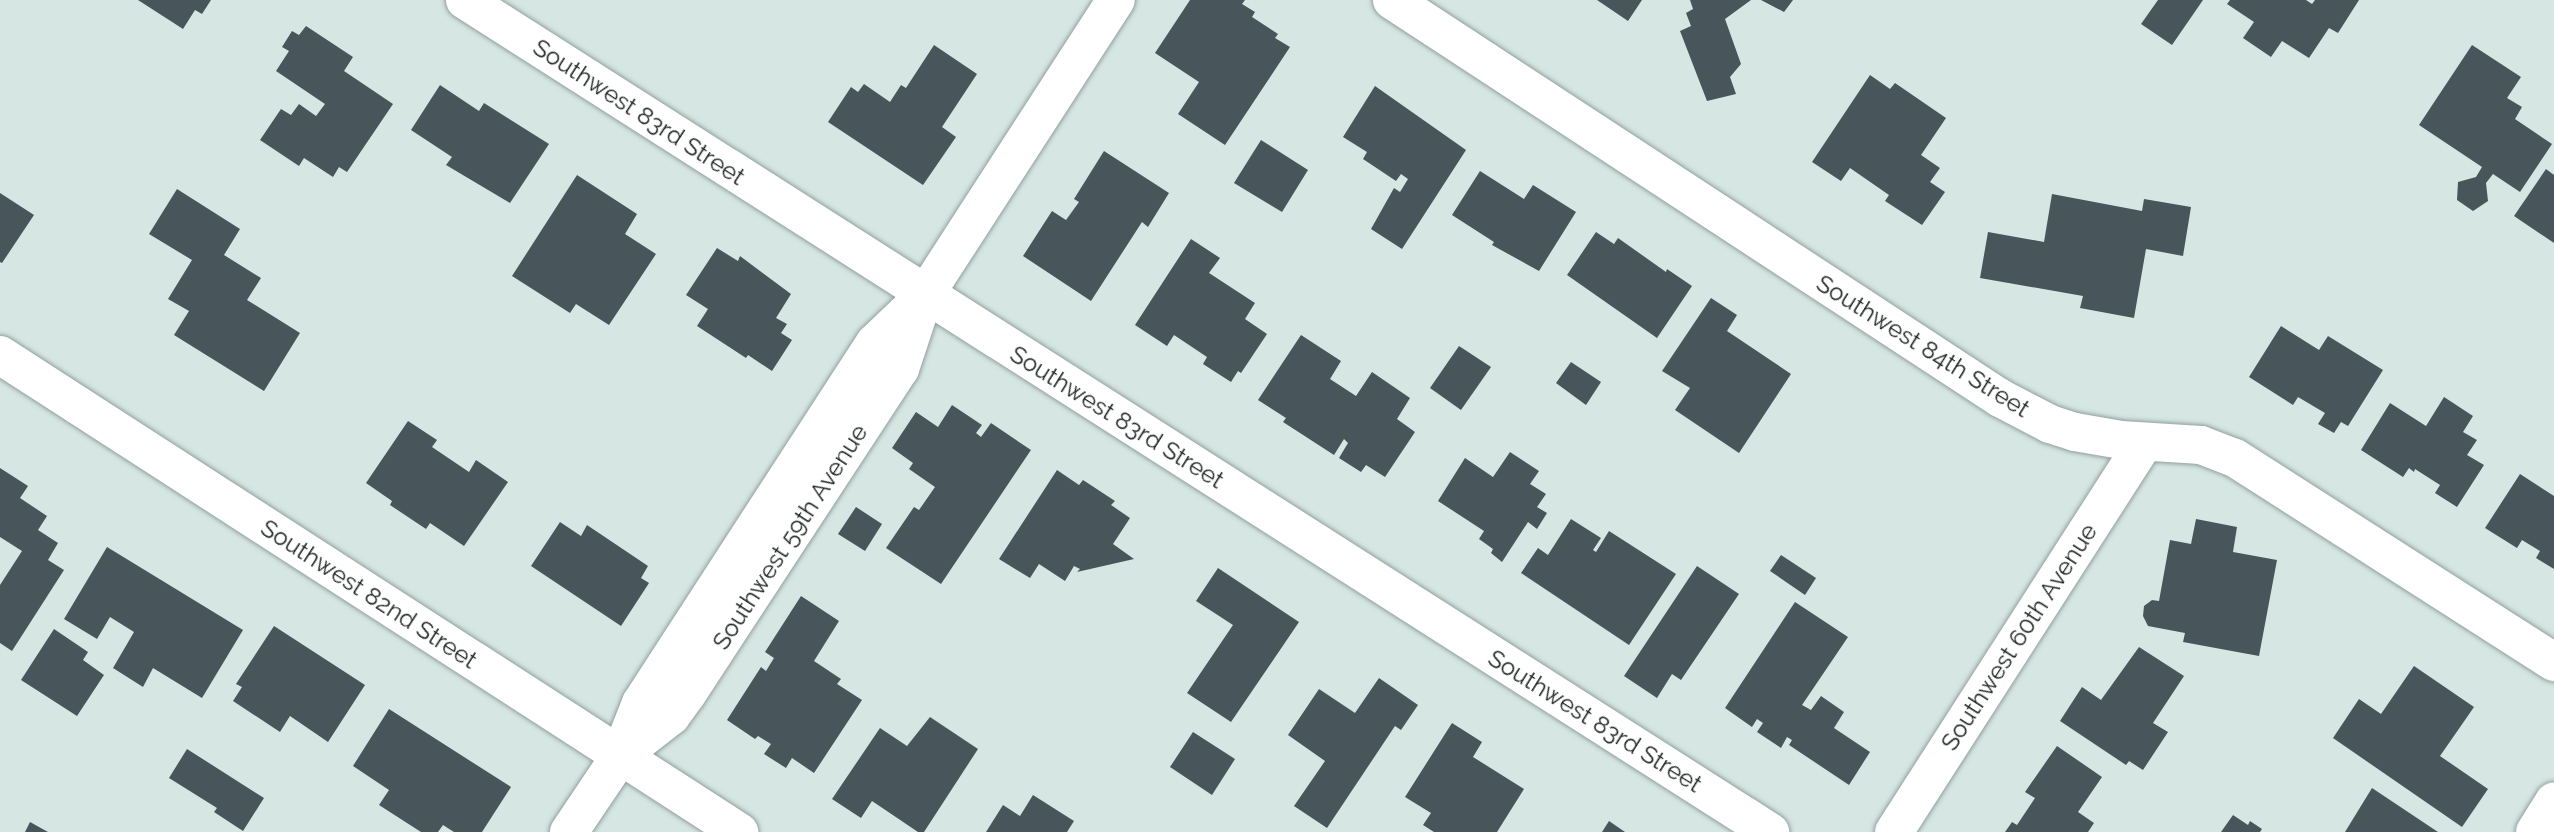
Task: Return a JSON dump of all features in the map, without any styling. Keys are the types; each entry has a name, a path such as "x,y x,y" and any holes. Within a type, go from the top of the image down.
{"street":[{"name":"Southwest 83rd Street","path":"465,0 1770,832"},
{"name":"Southwest 59th Avenue","path":"569,832 620,756 641,703 875,343 925,295 1116,0"},
{"name":"Southwest 84th Street","path":"1392,0 1981,387 2050,424 2101,438 2201,445 2235,458 2554,662"},
{"name":"Southwest 82nd Street","path":"0,355 739,832"},
{"name":"Southwest 60th Avenue","path":"1894,832 2144,442"},
{"path":"2535,832 2554,801"}],"building":[{"path":"138,0 211,0 202,14 195,10 183,29"},
{"path":"1190,0 1245,0 1242,4 1255,12 1252,17 1278,34 1275,38 1290,47 1225,145 1178,114 1199,82 1155,53"},
{"path":"1597,0 1642,0 1628,21"},
{"path":"1690,0 1751,0 1725,19 1741,64 1730,77 1736,94 1707,101 1680,31 1691,26 1686,13 1693,9"},
{"path":"1761,0 1793,0 1784,12"},
{"path":"2158,0 2203,0 2172,45 2141,24"},
{"path":"2230,0 2306,0 2312,4 2315,0 2359,0 2338,33 2329,28 2309,58 2282,41 2271,57 2243,38 2254,22 2227,4"},
{"path":"306,26 353,57 344,71 393,104 347,172 339,167 333,177 304,158 299,166 260,140 281,109 291,115 299,104 316,116 325,104 276,71 289,51 282,47 292,31 299,35"},
{"path":"934,45 977,74 942,127 956,137 923,185 828,122 851,87 858,92 864,84 890,102 901,85 906,88"},
{"path":"2472,45 2521,77 2507,98 2522,107 2515,119 2552,144 2520,192 2493,174 2486,183 2488,201 2473,211 2457,200 2458,182 2476,177 2482,167 2419,125"},
{"path":"1870,75 1890,89 1895,83 1946,118 1921,155 1940,168 1930,182 1945,192 1922,225 1885,201 1889,195 1850,168 1841,181 1812,162"},
{"path":"440,85 479,111 484,103 549,144 510,203 446,165 452,157 411,130"},
{"path":"1375,86 1466,150 1402,249 1371,229 1394,188 1400,192 1408,179 1401,174 1396,181 1363,159 1367,152 1343,137"},
{"path":"1261,140 1308,170 1282,212 1234,183"},
{"path":"1104,151 1169,193 1148,227 1142,222 1091,301 1023,256 1052,211 1066,220 1079,202 1074,199"},
{"path":"2546,169 2554,175 2554,243 2514,216"},
{"path":"1480,171 1524,199 1533,185 1576,212 1539,271 1492,245 1494,242 1452,215"},
{"path":"577,175 637,214 625,234 656,254 609,325 576,304 570,313 512,276"},
{"path":"177,189 240,229 224,255 261,278 247,300 300,333 264,391 174,335 189,311 168,299 192,260 149,234"},
{"path":"0,193 34,215 2,263 0,262"},
{"path":"2052,194 2142,211 2144,199 2191,207 2183,256 2146,249 2134,318 2080,308 2083,296 1980,278 1988,232 2044,242"},
{"path":"1596,232 1614,244 1618,238 1666,272 1667,269 1692,286 1657,338 1567,275"},
{"path":"1191,239 1220,258 1209,273 1255,303 1245,319 1267,334 1241,373 1238,371 1231,382 1203,364 1207,357 1174,335 1167,346 1135,325"},
{"path":"717,248 738,261 740,256 791,294 776,318 787,324 781,333 792,340 772,371 748,355 746,358 697,326 708,309 686,295"},
{"path":"1711,298 1737,315 1727,331 1791,374 1739,453 1675,410 1690,388 1662,371"},
{"path":"2281,326 2319,350 2328,336 2383,370 2348,426 2341,422 2334,433 2318,424 2325,413 2298,397 2293,405 2249,377"},
{"path":"1301,335 1341,361 1330,379 1356,396 1372,372 1410,398 1397,419 1415,432 1385,477 1366,465 1361,472 1339,458 1348,443 1344,439 1334,455 1283,422 1286,418 1258,400"},
{"path":"1459,346 1491,367 1461,410 1430,388"},
{"path":"1571,362 1601,382 1586,405 1556,383"},
{"path":"2444,397 2473,416 2463,432 2477,440 2467,455 2484,465 2457,507 2435,493 2440,485 2415,469 2414,472 2409,468 2403,477 2361,450 2390,403 2426,426"},
{"path":"952,405 982,425 976,433 981,437 991,423 1031,450 941,584 886,548 914,507 919,510 935,487 909,469 913,463 892,448 916,412 938,427"},
{"path":"408,421 437,440 432,447 469,472 476,460 508,482 464,546 430,523 426,529 390,505 392,501 366,483"},
{"path":"1510,452 1539,471 1530,484 1546,494 1537,507 1547,513 1537,529 1528,522 1502,562 1491,553 1493,549 1479,539 1484,531 1438,501 1465,458 1493,477"},
{"path":"0,468 28,486 20,498 47,516 38,530 58,543 48,560 64,570 12,651 0,643 0,585 22,551 0,537"},
{"path":"1057,470 1079,485 1083,480 1115,501 1111,505 1130,518 1113,544 1134,559 1077,572 1080,569 1074,566 1065,581 1039,564 1030,578 999,559"},
{"path":"2520,474 2554,496 2554,569 2536,558 2540,551 2522,540 2517,548 2485,528"},
{"path":"856,507 882,524 865,551 838,534"},
{"path":"1571,519 1601,538 1593,550 1596,552 1609,531 1676,574 1629,645 1521,573 1538,548 1548,555"},
{"path":"2196,519 2237,527 2233,552 2277,560 2259,656 2183,642 2185,633 2148,626 2143,616 2144,606 2152,600 2159,601 2170,540 2191,544"},
{"path":"560,522 581,536 587,525 648,566 641,578 649,583 621,626 531,566"},
{"path":"107,547 243,630 202,698 153,668 143,687 113,668 134,632 110,617 97,639 64,619"},
{"path":"1781,555 1816,578 1805,595 1770,571"},
{"path":"1697,566 1739,594 1681,680 1672,674 1657,698 1624,676"},
{"path":"1218,568 1299,622 1231,722 1187,693 1233,625 1196,601"},
{"path":"801,596 839,621 814,661 841,679 837,684 862,700 814,773 792,758 786,768 764,754 771,744 758,736 755,739 727,720 761,667 766,671 774,658 765,652"},
{"path":"1795,602 1848,637 1802,705 1811,710 1821,696 1844,712 1834,728 1870,752 1849,785 1789,745 1792,740 1787,737 1781,748 1757,732 1763,723 1757,719 1752,727 1725,708"},
{"path":"274,626 365,685 328,742 290,716 280,732 233,701 242,687 236,684"},
{"path":"54,629 88,652 83,660 104,675 77,716 21,680"},
{"path":"2139,647 2184,676 2153,723 2168,732 2143,770 2129,761 2126,765 2060,721 2082,687 2101,700"},
{"path":"2414,666 2474,707 2440,756 2488,789 2462,827 2333,738 2359,699 2381,714"},
{"path":"1379,678 1418,705 1401,730 1395,726 1327,828 1294,806 1325,761 1288,735 1319,689 1355,713"},
{"path":"389,709 511,787 482,832 454,832 443,825 438,832 421,832 379,805 389,790 353,766"},
{"path":"930,717 978,749 924,832 918,832 872,801 861,818 832,799 880,728 907,746"},
{"path":"1452,723 1482,742 1473,757 1524,789 1497,832 1434,832 1423,825 1431,813 1405,797"},
{"path":"1193,732 1235,759 1212,795 1170,767"},
{"path":"2057,746 2102,777 2078,812 2094,823 2088,832 2005,832 2012,822 2017,825 2035,798 2025,792"},
{"path":"187,749 264,798 243,831 214,812 217,808 169,778"},
{"path":"2372,788 2438,832 2345,832"},
{"path":"1033,795 1074,821 1067,832 986,832 1003,805 1020,816"},
{"path":"2233,815 2248,825 2250,821 2262,829 2260,832 2221,832"},
{"path":"1609,821 1625,832 1602,832"},
{"path":"30,822 48,832 25,832"}]}
